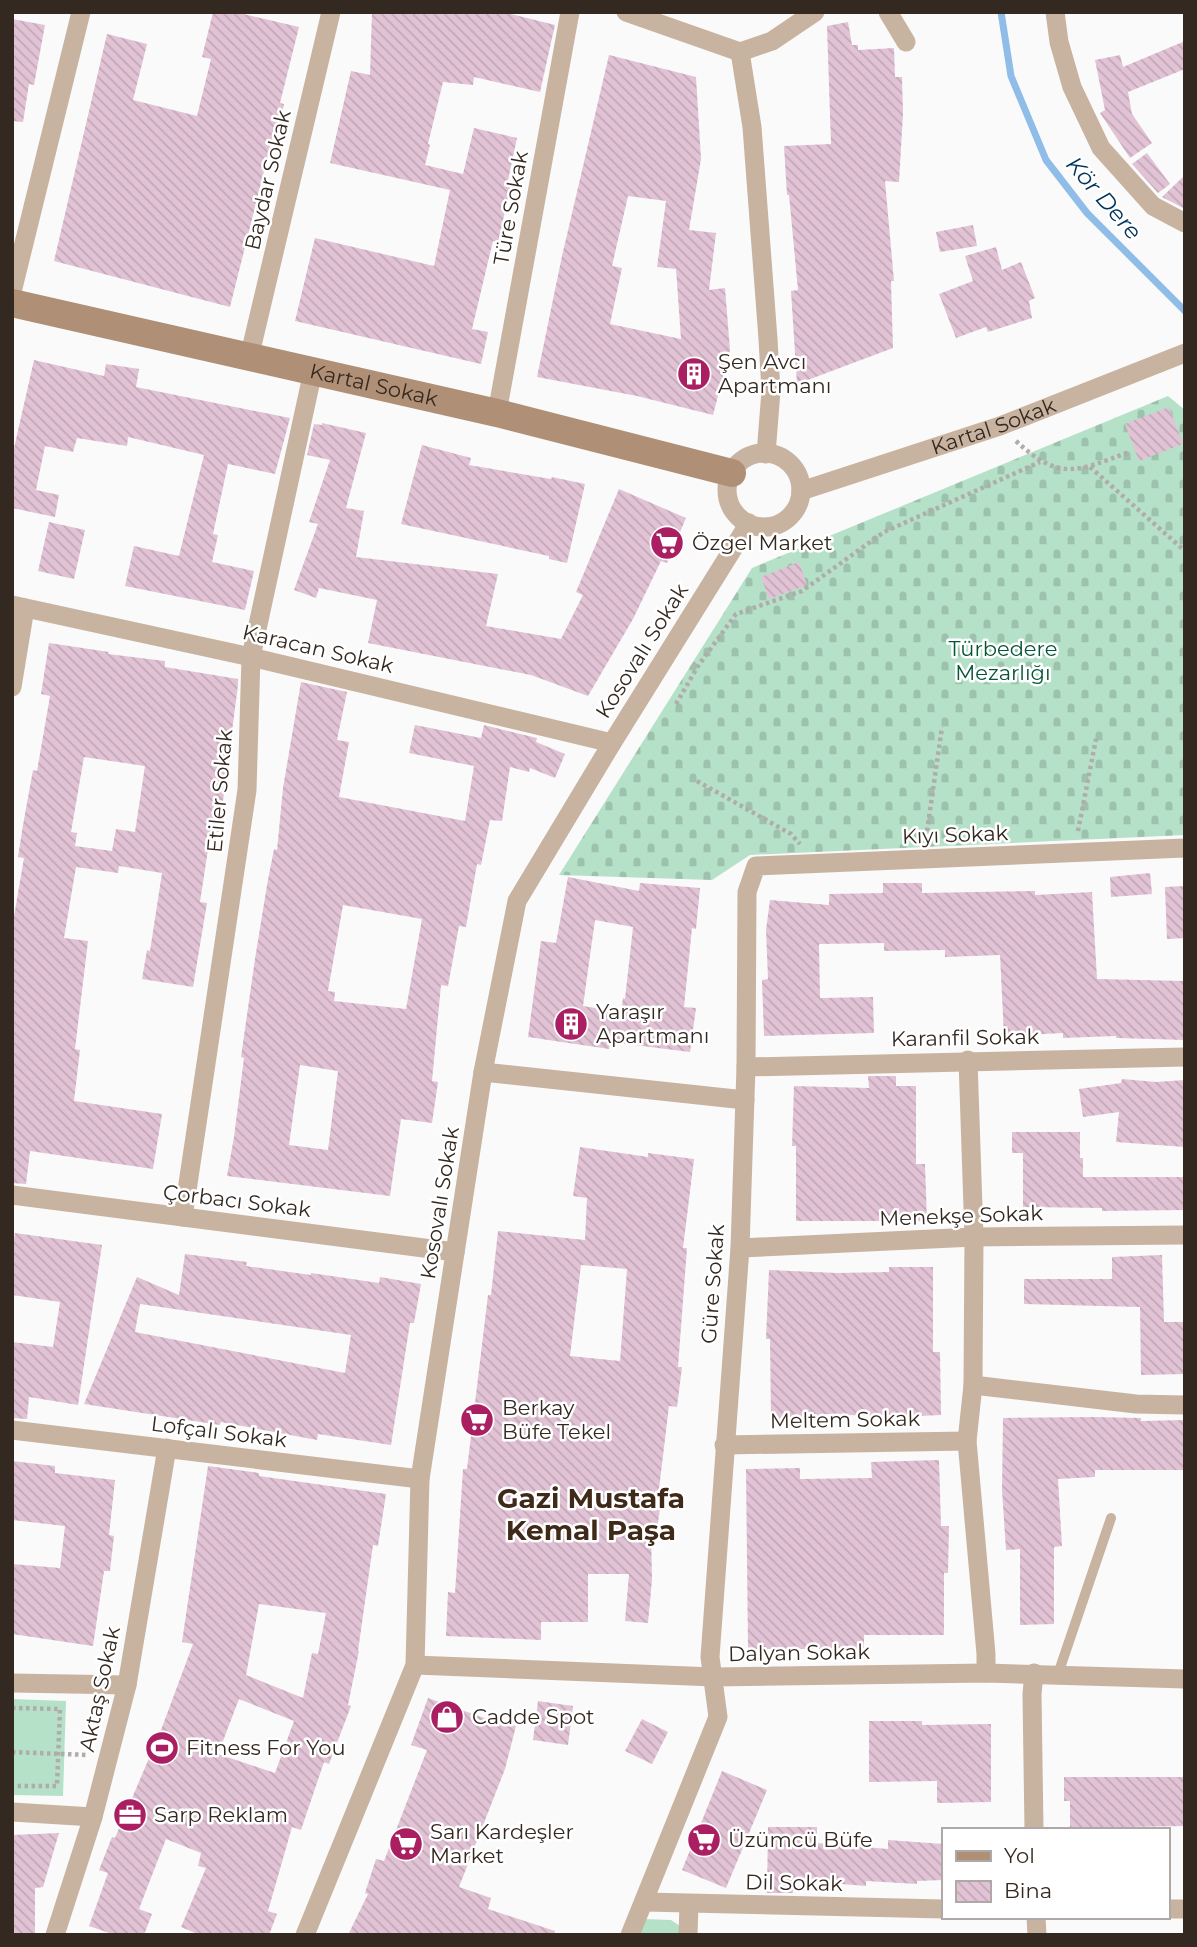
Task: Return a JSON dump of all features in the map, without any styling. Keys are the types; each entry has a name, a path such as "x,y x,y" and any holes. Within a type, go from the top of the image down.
{"street":[{"path":"12,292 81,12"},
{"name":"Baydar Sokak","path":"249,358 331,12"},
{"name":"Türe Sokak","path":"497,413 570,12"},
{"path":"626,12 740,52 772,41 815,12"},
{"path":"888,12 906,42"},
{"path":"1055,12 1059,42 1072,88 1101,148 1153,206 1185,223"},
{"path":"740,52 752,127 768,339 771,391 765,454"},
{"name":"Kartal Sokak","path":"12,303 497,413 732,473"},
{"name":"Kartal Sokak","path":"801,491 1000,426 1185,353"},
{"name":"Etiler Sokak","path":"183,1217 247,790 251,657 313,371"},
{"path":"754,454 765,454 776,454 793,466 802,485 798,506 784,522 763,528 743,521 729,505 727,484 736,465 754,454"},
{"name":"Kosovalı Sokak","path":"305,1935 415,1665 420,1479 483,1072 517,901 749,523"},
{"path":"12,687 19,607"},
{"name":"Karacan Sokak","path":"19,607 251,657 612,743"},
{"name":"Kıyı Sokak","path":"747,892 756,866 1185,848"},
{"name":"Güre Sokak","path":"630,1935 718,1717 710,1657 740,1248 746,1067 747,892"},
{"name":"Karanfil Sokak","path":"746,1067 1185,1057"},
{"path":"968,1060 974,1237 973,1385 967,1441 986,1673"},
{"path":"483,1072 745,1100"},
{"name":"Çorbacı Sokak","path":"12,1195 455,1252"},
{"name":"Menekşe Sokak","path":"740,1248 974,1237 1185,1235"},
{"path":"973,1385 1136,1404 1185,1405"},
{"name":"Lofçalı Sokak","path":"12,1430 420,1479"},
{"name":"Meltem Sokak","path":"724,1445 967,1441"},
{"name":"Aktaş Sokak","path":"55,1935 93,1817 127,1685 167,1448"},
{"name":"Dalyan Sokak","path":"415,1665 714,1677 1034,1673 1185,1679"},
{"path":"1034,1673 1034,1828"},
{"path":"12,1683 127,1685"},
{"path":"12,1812 93,1817"},
{"name":"Dil Sokak","path":"645,1902 942,1909"},
{"path":"688,1935 689,1904"}],"lane":[{"path":"1058,1674 1111,1518"}],"path":[{"path":"1000,426 1040,462 1065,470 1089,467 1129,452"},
{"path":"676,704 698,666 736,614 802,591 884,532 1040,462"},
{"path":"1089,467 1185,551"},
{"path":"926,839 942,727"},
{"path":"1078,832 1097,739"},
{"path":"697,780 791,834 801,844"},
{"path":"12,1708 60,1709 57,1786 12,1786"},
{"path":"12,1752 109,1755"}],"green space":[{"name":"Türbedere Mezarlığı","path":"1168,396 1185,410 1185,835 750,855 712,880 559,875 752,568"},
{"path":"12,1699 66,1701 63,1796 12,1795"},
{"path":"643,1919 671,1920 683,1928 682,1935 637,1935"}],"building":[{"path":"213,12 235,12 299,27 280,103 284,104 278,132 274,131 230,307 54,261 107,34 147,44 133,100 197,116 211,59 202,57"},
{"path":"372,12 503,12 555,25 540,92 474,77 473,85 443,82 428,144 430,145 425,165 463,174 474,128 517,138 507,185 511,186 498,242 493,241 472,329 488,332 481,364 295,321 315,238 434,266 450,190 330,163 351,71 370,75"},
{"path":"12,19 45,25 34,85 29,84 23,122 12,121"},
{"path":"848,22 852,45 858,45 858,50 894,48 895,77 902,77 899,182 885,181 894,281 891,281 893,348 797,384 791,291 798,290 784,146 831,144 827,26"},
{"path":"1185,41 1185,69 1128,92 1132,114 1152,143 1130,158 1100,113 1105,110 1095,60 1120,55 1123,67"},
{"path":"609,55 696,77 701,159 689,230 716,233 709,290 725,288 730,350 713,415 637,396 537,377","holes":["628,196 666,201 657,267 676,269 681,339 610,324 622,268 612,266"]},
{"path":"1147,153 1170,184 1158,193 1132,164"},
{"path":"1185,175 1185,209 1162,197"},
{"path":"973,225 977,246 940,252 936,232"},
{"path":"996,247 1002,270 1021,262 1035,298 1029,301 1032,318 988,332 986,327 956,338 939,294 973,281 965,256"},
{"path":"34,360 104,376 106,364 139,369 136,387 290,418 275,474 228,464 213,534 218,535 212,562 254,571 245,610 125,586 134,546 179,556 204,455 128,437 127,446 77,438 73,452 45,446 36,490 59,495 55,517 12,508 12,457"},
{"path":"1169,407 1183,444 1139,461 1125,424"},
{"path":"322,423 366,433 346,508 364,511 356,557 498,574 486,626 561,639 583,595 576,592 619,489 686,518 667,563 661,561 633,619 588,696 531,675 368,643 377,600 319,588 316,598 294,590 318,524 309,522 330,460 307,455 314,424"},
{"path":"422,445 471,458 469,465 585,484 567,563 549,559 549,556 401,524"},
{"path":"49,522 85,530 74,579 38,571"},
{"path":"799,562 807,585 769,599 761,577"},
{"path":"49,643 165,661 165,667 238,679 219,832 211,830 200,902 207,903 193,987 142,979 147,950 150,951 162,873 119,866 118,873 76,867 64,938 88,941 75,1049 80,1050 74,1101 162,1114 153,1169 30,1151 26,1184 12,1183 12,928 24,858 18,857 23,825 33,770 37,771 50,696 41,694","holes":["84,757 145,766 135,832 116,829 112,851 75,846 77,833 71,832"]},
{"path":"301,682 347,692 337,740 349,742 339,797 465,821 474,766 409,753 415,725 481,738 484,725 537,738 536,742 565,754 555,778 530,768 529,772 510,767 502,821 490,820 481,865 477,864 466,927 459,926 448,986 441,985 432,1081 438,1082 432,1123 401,1119 390,1196 227,1176 255,959 274,849 277,850 283,788","holes":["343,905 422,919 406,1009 334,1001 335,992 328,991","300,1065 338,1071 328,1150 289,1145"]},
{"path":"1150,873 1152,894 1111,897 1110,877"},
{"path":"568,877 639,891 640,883 700,888 696,929 692,928 684,1007 696,1008 690,1052 610,1042 609,1049 528,1037 541,941 556,943","holes":["595,920 633,927 625,999 623,998 621,1012 583,1006"]},
{"path":"883,883 922,883 922,893 1035,891 1035,895 1092,892 1097,979 1185,981 1185,1040 1116,1036 1063,1038 1063,1033 1004,1036 1000,955 945,957 945,950 884,951 884,943 819,944 820,998 873,997 874,1033 764,1036 762,980 768,979 766,930 770,900 829,905 829,894 883,893"},
{"path":"1185,886 1185,938 1167,939 1165,887"},
{"path":"868,1076 896,1076 896,1086 916,1086 916,1164 925,1164 927,1221 796,1221 796,1146 792,1146 794,1086 869,1088"},
{"path":"1122,1079 1156,1082 1185,1080 1185,1147 1116,1142 1119,1112 1083,1117 1079,1089 1121,1083"},
{"path":"1012,1132 1080,1132 1083,1177 1185,1177 1185,1210 1102,1211 1102,1208 1023,1207 1023,1153 1012,1153"},
{"path":"580,1147 648,1157 648,1153 694,1159 683,1248 687,1248 678,1367 682,1367 677,1407 669,1406 657,1529 651,1529 652,1580 648,1623 625,1621 629,1574 588,1574 588,1622 541,1622 541,1640 446,1636 448,1592 455,1593 463,1469 467,1469 498,1231 585,1240 587,1198 573,1196","holes":["581,1265 627,1269 620,1361 570,1356"]},
{"path":"15,1233 102,1245 78,1405 29,1397 27,1419 12,1418 12,1342 53,1347 60,1302 12,1295"},
{"path":"185,1254 247,1262 246,1266 311,1275 379,1283 380,1277 421,1284 414,1323 410,1323 391,1445 318,1434 317,1440 221,1422 220,1425 84,1404 137,1277 179,1295","holes":["140,1304 351,1335 345,1373 135,1332"]},
{"path":"1162,1255 1164,1322 1185,1322 1185,1374 1141,1375 1140,1307 1024,1304 1024,1279 1112,1279 1112,1257"},
{"path":"889,1267 933,1267 933,1352 940,1352 941,1415 897,1417 823,1414 823,1418 771,1419 770,1339 766,1339 769,1270 889,1272"},
{"path":"1003,1418 1141,1418 1141,1421 1185,1420 1185,1470 1095,1470 1095,1477 1058,1479 1062,1546 1054,1547 1054,1624 1020,1625 1020,1549 1006,1550 1002,1490"},
{"path":"939,1460 941,1526 949,1526 948,1573 944,1573 944,1635 864,1635 864,1649 748,1649 746,1469 800,1468 800,1479 872,1478 871,1462"},
{"path":"12,1461 55,1466 55,1473 115,1480 109,1535 114,1536 110,1571 104,1571 93,1646 12,1634 12,1564 60,1568 65,1526 12,1520"},
{"path":"208,1466 386,1494 378,1546 373,1545 359,1651 348,1705 351,1706 329,1764 324,1762 301,1830 292,1827 268,1911 277,1914 269,1935 200,1935 181,1927 206,1868 198,1866 201,1853 166,1839 139,1909 152,1914 144,1935 115,1935 89,1926 108,1873 99,1870 161,1730 193,1644 182,1642","holes":["259,1604 326,1613 318,1654 312,1653 303,1698 246,1675","239,1699 294,1721 275,1773 218,1754"]},
{"path":"428,1698 487,1719 516,1726 505,1769 459,1887 491,1898 488,1909 555,1931 554,1935 348,1935 368,1894 365,1893 376,1859 384,1861 427,1750 411,1745"},
{"path":"538,1701 573,1706 568,1745 533,1740"},
{"path":"642,1719 668,1732 652,1764 625,1751"},
{"path":"869,1721 922,1721 922,1725 991,1724 991,1802 937,1803 937,1781 869,1782"},
{"path":"722,1771 767,1790 726,1888 682,1870"},
{"path":"1064,1777 1185,1777 1185,1826 1070,1828 1070,1801 1064,1801"},
{"path":"768,1827 817,1827 817,1843 888,1849 888,1840 942,1844 942,1880 917,1881 917,1884 866,1881 866,1886 793,1880 793,1893 767,1893"},
{"path":"59,1833 43,1887 35,1888 35,1935 12,1935 12,1835"}],"waterway":[{"name":"Kör Dere","path":"1001,12 1011,76 1046,160 1087,213 1185,311"}],"place":[{"name":"Şen Avcı Apartmanı","path":"694,374"},
{"name":"Özgel Market","path":"667,543"},
{"name":"Yaraşır Apartmanı","path":"571,1024"},
{"name":"Berkay Büfe Tekel","path":"477,1420"},
{"name":"Cadde Spot","path":"447,1717"},
{"name":"Fitness For You","path":"162,1748"},
{"name":"Sarp Reklam","path":"130,1815"},
{"name":"Üzümcü Büfe","path":"704,1840"},
{"name":"Sarı Kardeşler Market","path":"406,1844"}],"district":[{"name":"Gazi Mustafa Kemal Paşa","path":"591,1514"}]}
